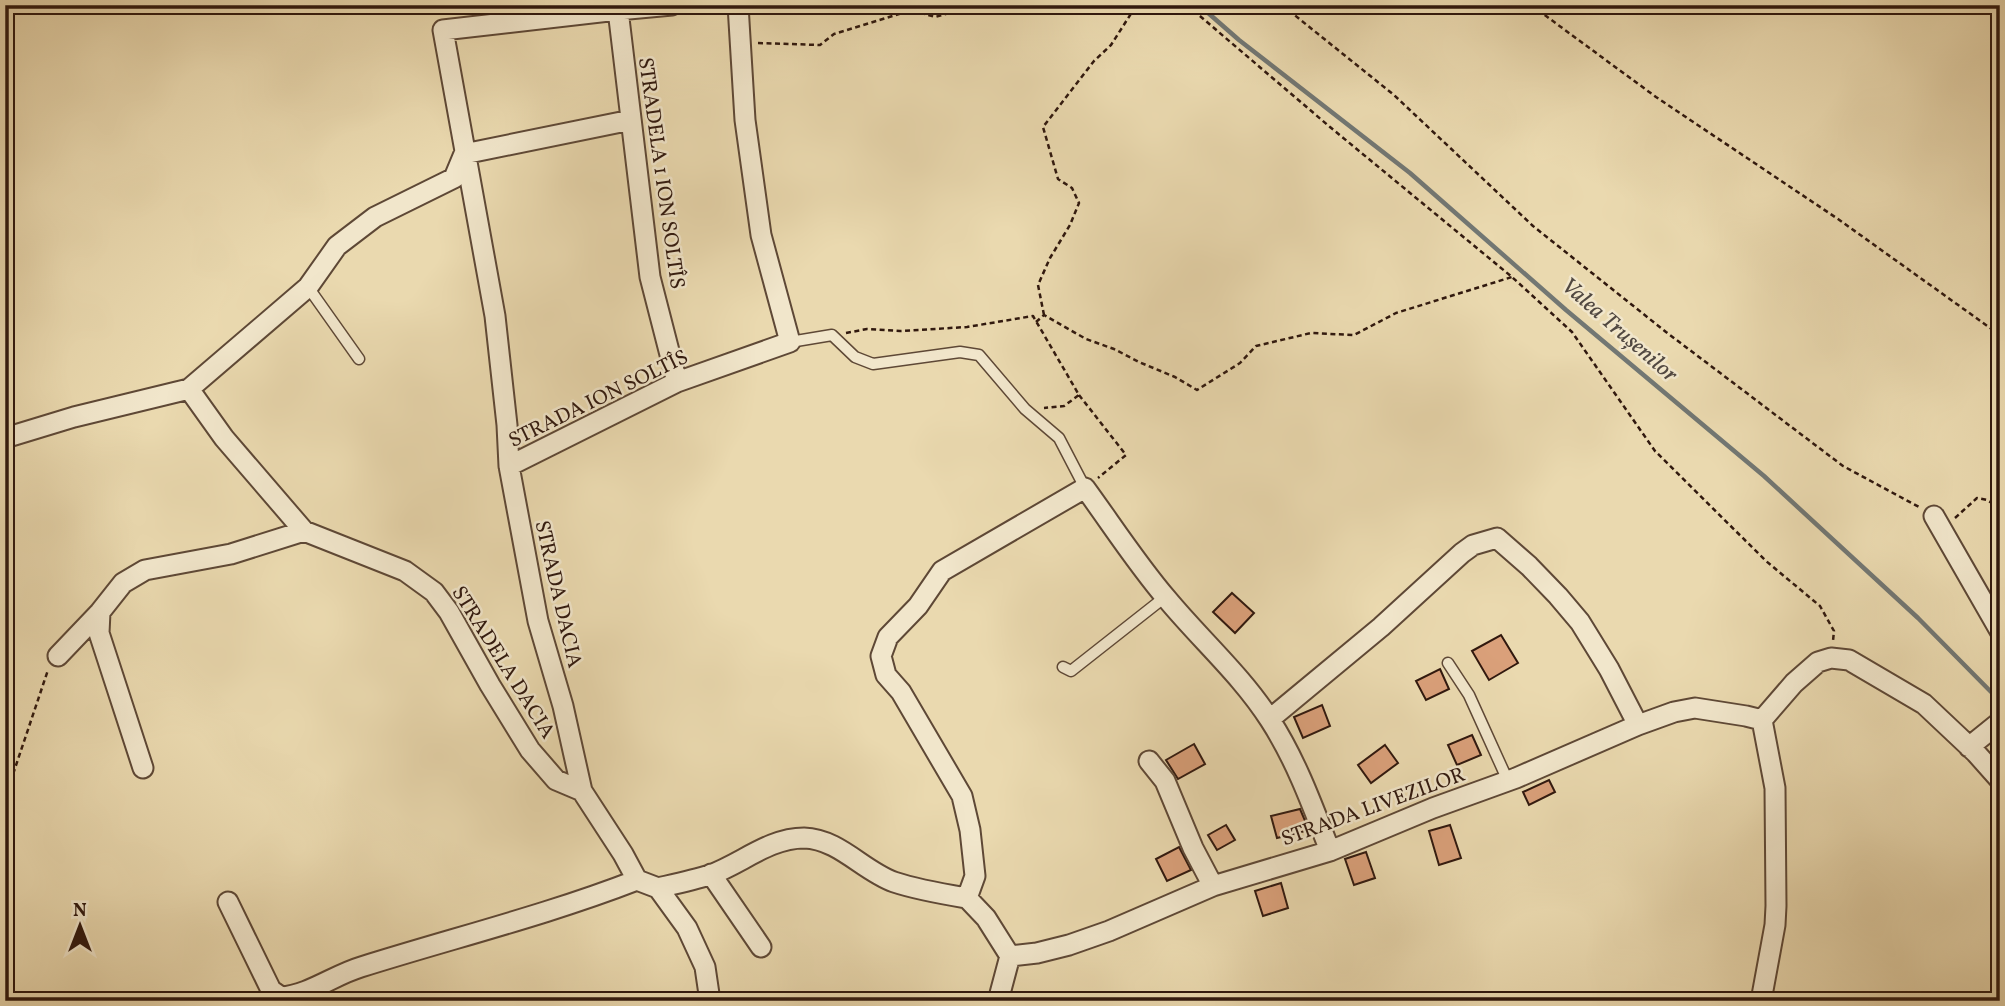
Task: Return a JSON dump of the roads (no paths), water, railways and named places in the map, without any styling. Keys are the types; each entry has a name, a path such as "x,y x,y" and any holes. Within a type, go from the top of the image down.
{"street":[{"path":"618,10 672,5"},
{"path":"738,5 745,120 761,235 790,342"},
{"name":"STRADA DACIA","path":"618,10 443,30 495,316 508,425 509,466 538,621 563,706 582,791 637,880"},
{"name":"STRADELA 1 ION SOLTÎS","path":"618,10 650,276 677,382"},
{"path":"5,438 74,417 189,389 308,287 337,246 375,217 454,178 464,154 631,120"},
{"name":"STRADA ION SOLTÎS","path":"509,466 677,382 790,342"},
{"name":"STRADELA DACIA","path":"189,389 224,438 304,531 405,572 435,592 530,750 556,780 582,791"},
{"path":"967,898 975,876 970,830 962,796 901,692 886,675 881,656 888,637 918,606 942,571 1085,488 1165,597 1242,683 1270,719 1292,760 1330,851"},
{"path":"1938,523 2000,631"},
{"path":"58,656 100,612 123,583 145,570 231,554 304,531"},
{"path":"1270,719 1381,627 1462,553 1473,545 1497,538 1543,581 1580,622 1609,669 1638,725"},
{"path":"100,612 99,633 143,768"},
{"path":"1761,1001 1776,906 1775,788 1762,720 1794,683 1818,662 1832,658 1849,660 1924,704 2000,780"},
{"name":"STRADA LIVEZILOR","path":"1010,956 1037,953 1099,934 1213,886 1330,851 1674,712 1695,708 1762,720"},
{"path":"1969,747 2000,722"},
{"path":"1149,761 1165,781 1193,848 1213,886"},
{"path":"658,888 711,874 775,844 793,839 807,838 825,843 892,881 967,898 986,918 1010,956 998,1001"},
{"path":"711,874 761,947"},
{"path":"228,902 271,990 281,997 294,996 347,971 589,898 637,880 658,888 687,928 705,967 710,1001"}],"lane":[{"path":"308,287 359,359"},
{"name":"STRADA ION SOLTÎS","path":"790,342 832,335 855,357 873,364 960,352 979,355 1025,409 1059,438 1085,488"},
{"path":"1063,667 1071,671 1165,597"},
{"path":"1448,663 1469,695 1508,781"}],"waterway":[{"name":"Valea Trușenilor","path":"1199,5 1239,40 1410,173 1566,310 1764,476 1918,618 2000,701"}]}
